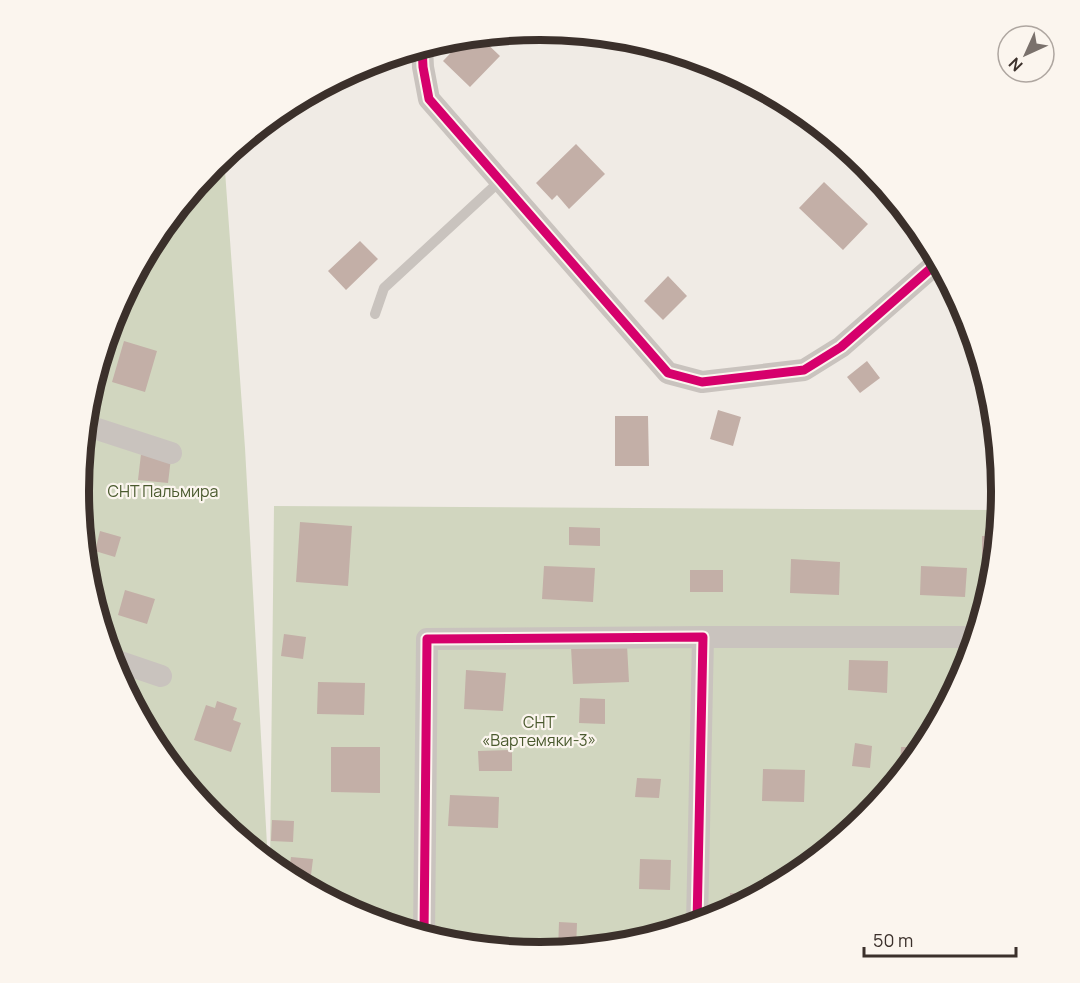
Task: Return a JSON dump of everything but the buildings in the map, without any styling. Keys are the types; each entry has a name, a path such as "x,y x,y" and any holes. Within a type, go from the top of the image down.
{"street":[{"path":"422,56 429,99 668,373 702,382 804,370 841,347 932,267"},
{"path":"94,428 171,453"},
{"path":"424,927 427,639 703,637 966,639"},
{"path":"697,914 703,637"},
{"path":"123,663 161,676"}],"lane":[{"path":"375,314 384,288 500,181"}],"green space":[{"name":"СНТ Пальмира","path":"225,169 245,448 267,851 243,831 201,789 182,766 149,717 123,664 104,608 90,521 90,462 93,433 104,375 123,319 149,266 165,241 201,194"},
{"name":"СНТ «Вартемяки-3»","path":"274,506 990,510 982,579 967,636 944,691 915,742 879,789 837,831 791,866 739,896 685,919 628,934 569,942 511,942 452,934 395,919 314,882 270,853"}],"cycle path":[{"path":"422,56 429,99 668,373 702,382 804,370 841,347 932,267"},
{"path":"424,927 427,639 703,637 697,914"}]}
